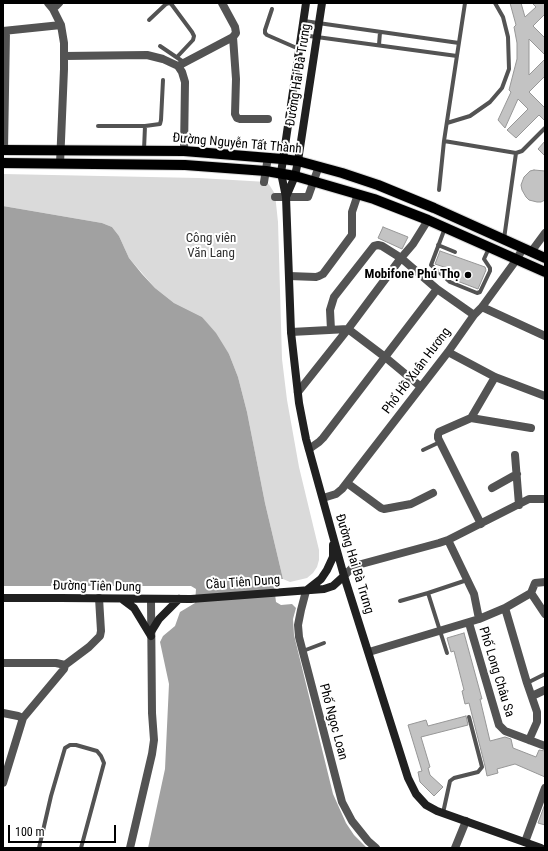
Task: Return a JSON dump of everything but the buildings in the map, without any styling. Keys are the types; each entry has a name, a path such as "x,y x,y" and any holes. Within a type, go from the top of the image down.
{"main road":[{"name":"Đường Nguyễn Tất Thành","path":"4,150 184,151 282,158 298,161 378,185 434,208 545,258"},
{"name":"Đường Nguyễn Tất Thành","path":"3,163 184,165 266,171 296,176 358,194 428,220 545,272"}],"street":[{"path":"64,56 147,55 181,64 233,37 236,33 235,27 222,3"},
{"name":"Đường Hai Bà Trưng","path":"306,3 281,173 286,197 291,332 298,392 309,449 332,533 399,751 414,792 426,805 443,813 541,848"},
{"name":"Đường Hai Bà Trưng","path":"286,197 296,176 322,3"},
{"path":"53,5 61,26 64,56 60,164"},
{"path":"4,150 4,31 61,26"},
{"path":"233,37 236,79 235,114 237,118 240,119 268,119"},
{"path":"181,64 185,82 184,151"},
{"path":"264,182 268,157"},
{"path":"275,197 308,197 318,166"},
{"path":"289,276 316,277 323,274 352,235 352,212 358,194"},
{"path":"298,392 413,244 428,220"},
{"name":"Phố Hồ Xuân Hương","path":"323,498 336,494 347,483 448,352 517,259 545,233"},
{"path":"331,330 330,310 334,297 374,246 378,245 401,258 437,289 474,315"},
{"path":"309,449 323,438 437,289"},
{"path":"482,307 545,336"},
{"path":"291,332 348,329 421,387"},
{"path":"448,352 494,377 545,396"},
{"path":"471,418 494,377"},
{"path":"481,524 438,438 439,432 471,418 531,428"},
{"path":"515,455 519,505"},
{"path":"492,488 517,474"},
{"path":"347,483 384,509 411,504 433,493"},
{"path":"306,591 324,589 333,586 354,566 448,540 529,499 545,499"},
{"path":"306,591 323,576 332,560 332,533"},
{"path":"448,540 474,594 479,619"},
{"path":"369,652 440,632 479,619 505,608 531,593 535,583 545,582"},
{"name":"Cầu Tiên Dung","path":"191,599 306,591"},
{"name":"Phố Ngọc Loan","path":"306,591 298,625 299,637 342,802 352,821 368,841 376,848"},
{"path":"531,593 545,614"},
{"name":"Đường Tiên Dung","path":"3,598 99,598 151,600 191,599"},
{"path":"3,783 23,718 64,669 65,665 89,647 100,636 99,598"},
{"path":"122,599 134,608 151,634"},
{"path":"151,634 159,619 179,599"},
{"path":"130,848 154,740 152,713 151,600"},
{"path":"505,608 537,712 537,722 529,740"},
{"name":"Phố Long Châu Sa","path":"468,623 499,725 505,731 545,746"},
{"path":"3,663 56,663 65,665"},
{"path":"532,696 545,690"},
{"path":"3,714 23,718"},
{"path":"526,842 545,788"},
{"path":"455,848 466,822"}],"lane":[{"path":"149,20 166,4 170,3 192,32 194,36 193,40 177,58"},
{"path":"439,190 444,141 465,3"},
{"path":"447,123 470,116 490,102 502,88 509,68 508,37 503,17 494,3"},
{"path":"272,9 265,33 300,49"},
{"path":"304,22 459,43"},
{"path":"378,45 380,32"},
{"path":"302,35 457,56"},
{"path":"160,46 177,58 181,64"},
{"path":"98,126 145,126 160,124 162,120 163,80"},
{"path":"144,151 145,126"},
{"path":"444,141 516,153 522,150 545,128"},
{"path":"504,240 516,153"},
{"path":"445,228 431,265 450,282 477,293 480,292 490,271 490,268 484,260 489,247"},
{"path":"438,245 455,252"},
{"path":"423,450 440,442"},
{"path":"400,601 467,580"},
{"path":"428,593 447,653"},
{"path":"303,651 324,643"},
{"path":"527,683 545,674"},
{"path":"443,813 450,781 454,778 478,772 482,767 469,717"},
{"path":"39,848 51,796 65,748 70,745 76,745 97,751 104,763 82,848"}],"green space":[{"name":"Công viên Văn Lang","path":"3,174 199,178 267,182 275,194 278,222 282,359 287,400 299,467 319,550 317,567 307,578 290,582 283,579 238,377 229,354 202,317 174,303 155,288 129,258 119,236 112,227 102,223 3,206"}],"shaded area":[{"path":"3,206 102,223 112,227 119,236 129,258 142,274 155,288 174,303 202,317 216,333 229,354 238,377 247,412 265,503 283,579 276,581 274,586 276,602 281,605 292,604 296,608 293,619 294,635 333,794 346,823 354,835 367,848 148,848 165,769 169,684 160,642 163,636 175,626 180,612 195,603 196,589 191,586 3,586"}],"place":[{"name":"Mobifone Phú Thọ","path":"468,275"}]}
